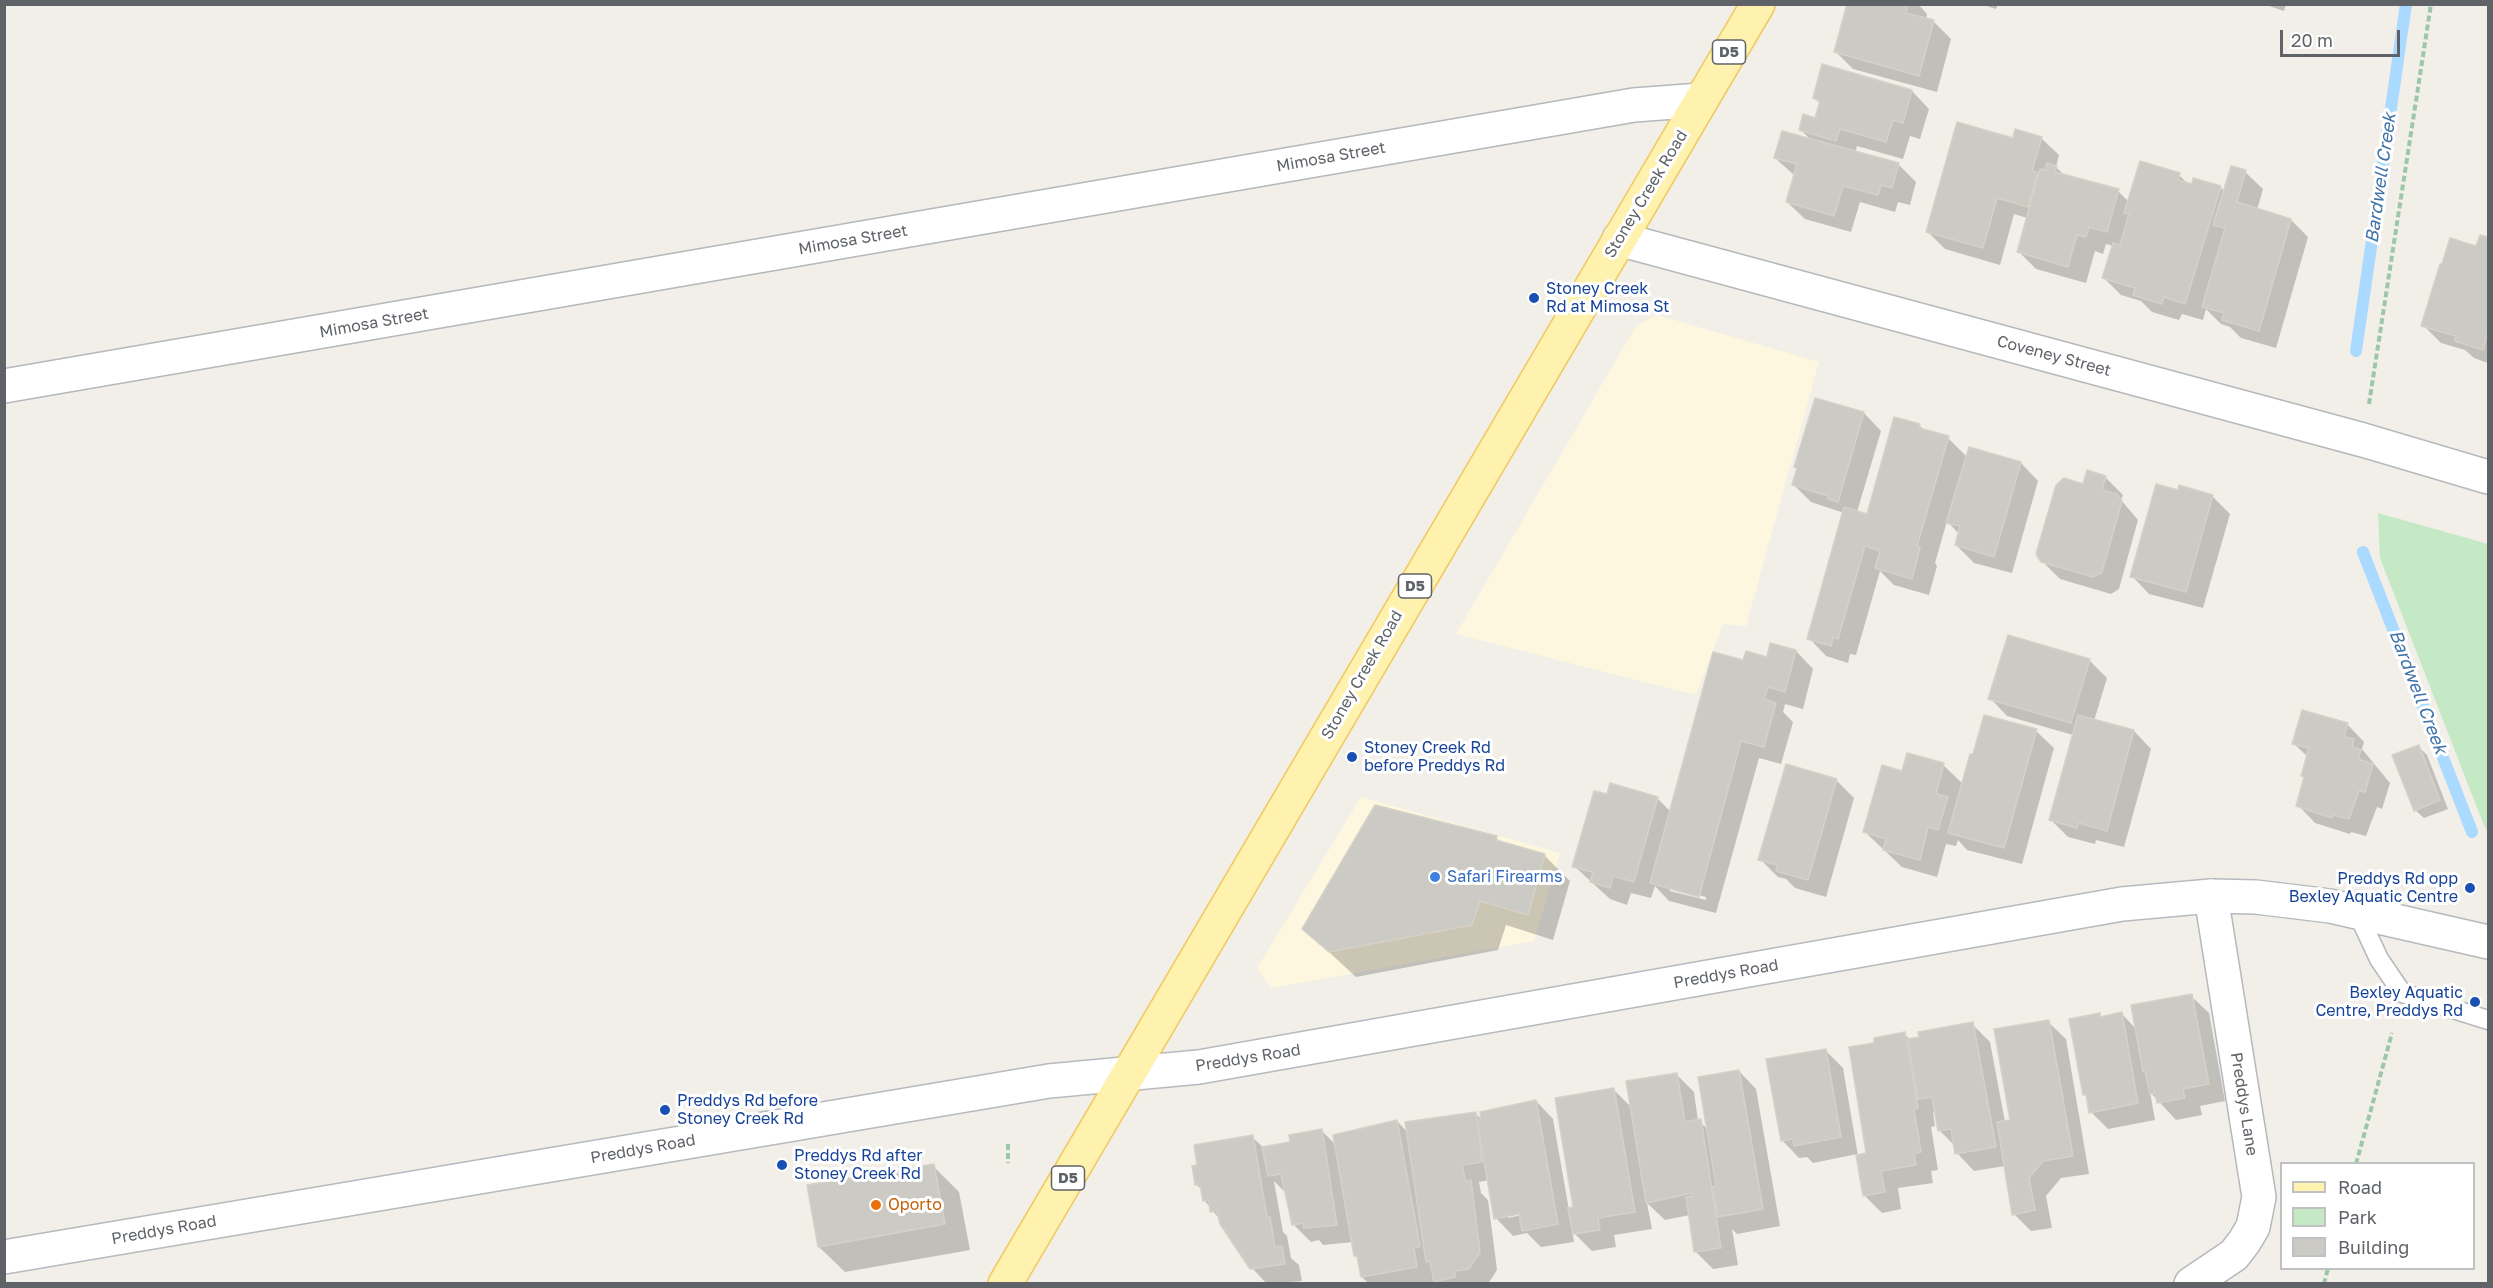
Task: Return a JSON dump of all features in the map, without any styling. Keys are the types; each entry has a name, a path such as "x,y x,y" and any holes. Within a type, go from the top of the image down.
{"main road":[{"name":"Stoney Creek Road","path":"1005,1284 1758,4"}],"street":[{"name":"Mimosa Street","path":"4,387 1634,105 1701,100"},
{"name":"Coveney Street","path":"1619,239 2363,440 2488,477"},
{"name":"Preddys Road","path":"4,1257 1049,1081 1199,1067 2122,904 2211,896 2256,897 2330,906 2488,942"},
{"name":"Preddys Lane","path":"2191,1284 2234,1255 2253,1227 2259,1197 2211,896"}],"lane":[{"path":"2357,912 2379,959 2402,993 2488,1020"}],"path":[{"path":"2363,440 2431,4"},
{"path":"2357,1162 2392,1033"},
{"path":"1008,1144 1008,1163"}],"shaded area":[{"path":"1657,315 1819,362 1746,626 1723,624 1696,695 1456,634 1636,326"},
{"name":"Safari Firearms","path":"1361,797 1560,853 1534,941 1271,988 1257,968"}],"green space":[{"path":"2378,513 2488,544 2488,833 2380,558"}],"building":[{"path":"1847,4 1908,4 1906,13 1934,20 1919,76 1834,52"},
{"path":"1822,64 1912,90 1903,123 1893,120 1886,142 1840,129 1836,141 1799,130 1803,114 1815,118 1820,101 1813,98"},
{"path":"1957,122 2013,138 2015,129 2042,137 2032,171 2038,173 2028,207 1997,198 1983,248 1926,232"},
{"path":"1782,131 1899,163 1892,188 1881,185 1878,195 1843,186 1834,216 1786,202 1797,164 1774,158"},
{"path":"2140,161 2180,173 2178,180 2192,184 2193,178 2221,186 2185,304 2164,297 2162,304 2133,295 2135,288 2102,278 2113,243 2120,245 2129,214 2124,213"},
{"path":"2047,163 2057,166 2055,172 2119,189 2107,232 2089,227 2086,237 2077,235 2068,267 2017,252 2040,169 2045,170"},
{"path":"2231,166 2246,170 2237,202 2291,219 2259,331 2222,320 2224,313 2202,307 2225,228 2213,225"},
{"path":"2480,235 2488,237 2488,331 2483,350 2455,341 2456,336 2421,326 2450,238 2476,246"},
{"path":"1815,398 1864,412 1838,502 1828,499 1828,496 1792,485 1797,468 1794,467"},
{"path":"1894,417 1920,424 1919,428 1949,436 1917,546 1920,547 1912,579 1875,568 1880,551 1865,546 1838,639 1833,637 1831,646 1807,639 1844,507 1867,514"},
{"path":"1969,447 2021,462 1994,557 1955,545 1960,526 1946,523"},
{"path":"2087,470 2106,476 2102,490 2117,494 2122,501 2102,572 2093,577 2041,562 2036,554 2056,485 2064,478 2083,484"},
{"path":"2156,484 2178,490 2179,485 2213,495 2186,592 2130,577"},
{"path":"2008,635 2090,659 2071,723 1988,699"},
{"path":"1770,643 1796,650 1785,692 1768,687 1764,699 1776,703 1764,747 1741,741 1699,897 1650,883 1713,652 1743,660 1746,651 1767,657"},
{"path":"2302,710 2348,723 2344,737 2354,739 2352,747 2361,750 2358,759 2373,764 2365,792 2359,791 2349,819 2333,815 2332,818 2296,806 2309,748 2292,744"},
{"path":"1984,715 2037,729 2004,848 1948,833 1970,754 1973,754"},
{"path":"2078,715 2134,730 2107,831 2079,823 2077,828 2049,820"},
{"path":"2419,745 2440,800 2414,811 2392,755"},
{"path":"1907,753 1944,763 1936,794 1948,797 1938,830 1928,827 1920,860 1883,850 1886,839 1863,832 1882,765 1902,771"},
{"path":"1786,764 1837,779 1808,880 1776,871 1777,865 1758,860"},
{"path":"1610,783 1658,797 1634,882 1613,876 1610,888 1590,882 1593,872 1572,867 1594,791 1607,794"},
{"name":"Safari Firearms","path":"1375,805 1497,836 1496,840 1545,854 1528,915 1480,901 1472,925 1329,952 1302,929"},
{"path":"2192,994 2209,1084 2183,1089 2185,1098 2157,1103 2155,1093 2150,1094 2145,1071 2143,1072 2131,1005"},
{"path":"2122,1012 2138,1103 2089,1113 2086,1094 2083,1095 2069,1019 2100,1013 2100,1017"},
{"path":"2049,1020 2073,1156 2043,1161 2029,1178 2035,1210 2012,1215 1997,1122 2010,1120 1994,1029"},
{"path":"1973,1022 1996,1147 1955,1154 1951,1129 1938,1131 1932,1097 1918,1099 1908,1039 1919,1037 1918,1032"},
{"path":"1905,1032 1918,1108 1914,1109 1921,1152 1914,1154 1916,1165 1881,1171 1885,1192 1863,1196 1856,1155 1866,1153 1849,1047 1874,1043 1874,1038"},
{"path":"1826,1049 1841,1137 1794,1146 1793,1139 1781,1141 1766,1059"},
{"path":"1739,1070 1763,1209 1718,1217 1712,1187 1716,1186 1698,1077"},
{"path":"1677,1073 1685,1122 1701,1119 1721,1248 1694,1252 1686,1197 1693,1196 1692,1193 1646,1203 1626,1081"},
{"path":"1614,1088 1635,1212 1598,1218 1600,1230 1573,1234 1568,1208 1573,1207 1555,1098"},
{"path":"1536,1100 1558,1224 1522,1231 1519,1214 1494,1219 1477,1120 1481,1120 1480,1112"},
{"path":"1476,1112 1482,1162 1462,1165 1466,1182 1471,1180 1480,1252 1469,1269 1455,1271 1455,1277 1434,1282 1430,1261 1426,1262 1405,1122"},
{"path":"1397,1120 1420,1246 1414,1248 1417,1267 1361,1277 1357,1256 1354,1256 1333,1135"},
{"path":"1322,1129 1337,1225 1304,1228 1303,1223 1292,1225 1281,1174 1268,1176 1262,1147 1290,1142 1289,1135"},
{"path":"1253,1135 1267,1217 1270,1217 1275,1247 1282,1246 1285,1264 1250,1269 1220,1224 1217,1211 1210,1212 1209,1200 1203,1201 1200,1184 1195,1185 1192,1166 1197,1165 1194,1145"},
{"name":"Oporto","path":"934,1164 945,1224 818,1247 807,1185"}],"waterway":[{"name":"Bardwell Creek","path":"2356,351 2406,4"},
{"name":"Bardwell Creek","path":"2363,552 2472,832"}],"place":[{"name":"Stoney Creek Rd at Mimosa St","path":"1534,298"},
{"name":"Stoney Creek Rd before Preddys Rd","path":"1352,757"},
{"name":"Safari Firearms","path":"1435,877"},
{"name":"Preddys Rd opp Bexley Aquatic Centre","path":"2470,888"},
{"name":"Bexley Aquatic Centre, Preddys Rd","path":"2475,1002"},
{"name":"Preddys Rd before Stoney Creek Rd","path":"665,1110"},
{"name":"Preddys Rd after Stoney Creek Rd","path":"782,1165"},
{"name":"Oporto","path":"876,1205"}]}
